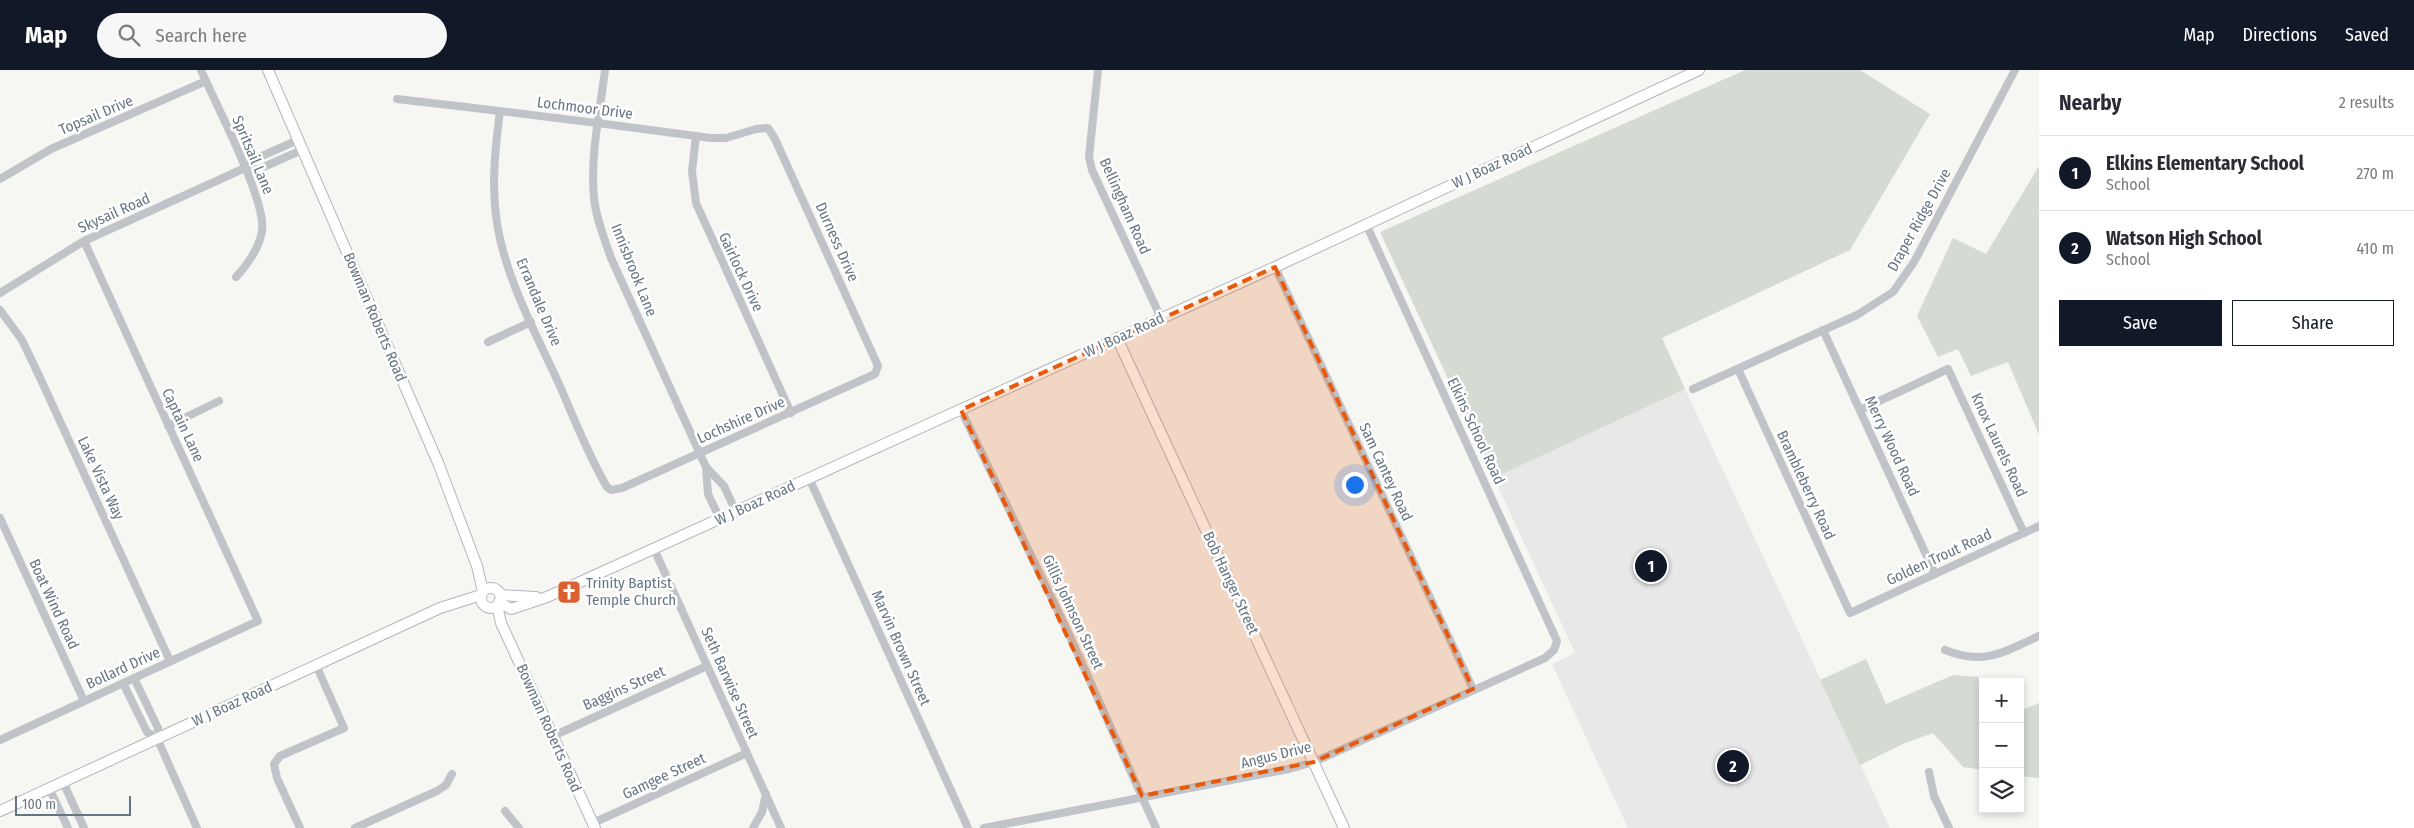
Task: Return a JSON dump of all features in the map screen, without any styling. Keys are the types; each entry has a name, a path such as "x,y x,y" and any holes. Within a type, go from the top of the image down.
{"street":[{"name":"Spritsail Lane","path":"201,70 245,168 256,197 262,230 254,253 245,268 236,277"},
{"name":"Bowman Roberts Road","path":"268,70 439,465 477,566 502,625 594,826"},
{"name":"Innisbrook Lane","path":"605,70 594,169 594,199 602,232 611,258 706,467 724,486 736,512"},
{"name":"Bellingham Road","path":"1098,70 1089,157 1092,170 1161,318"},
{"name":"W J Boaz Road","path":"0,810 440,608 465,600 547,597 1275,267 1699,70"},
{"name":"Draper Ridge Drive","path":"1693,389 1876,305 1893,292 1904,279 2014,70"},
{"name":"Topsail Drive","path":"0,179 51,149 106,127 206,82"},
{"name":"Lochmoor Drive","path":"397,99 696,136 726,138 756,129 768,128"},
{"name":"Errandale Drive","path":"500,111 495,150 496,215 501,242 509,269 531,322 604,482 612,490"},
{"name":"Durness Drive","path":"768,128 775,139 878,369"},
{"name":"Gairlock Drive","path":"696,136 692,171 696,203 790,413"},
{"name":"Skysail Road","path":"0,293 84,241 245,168 255,159 298,140"},
{"name":"Skysail Road","path":"245,168 259,169 302,150"},
{"name":"Elkins School Road","path":"1366,224 1557,641 1554,650"},
{"name":"Captain Lane","path":"84,241 258,621"},
{"name":"Sam Cantey Road","path":"1275,267 1473,689"},
{"name":"Lake Vista Way","path":"0,310 22,340 170,661"},
{"path":"488,342 531,322"},
{"name":"Merry Wood Road","path":"1823,330 1935,574"},
{"name":"Bob Hanger Street","path":"1117,338 1344,828"},
{"name":"Lochshire Drive","path":"612,490 622,488 867,379 878,369"},
{"name":"Brambleberry Road","path":"1738,369 1850,613"},
{"name":"Knox Laurels Road","path":"1860,410 1948,370 2024,533"},
{"path":"168,426 219,401"},
{"name":"Gillis Johnson Street","path":"961,410 1066,628 1156,828"},
{"name":"Innisbrook Lane","path":"706,467 708,494 720,519"},
{"name":"Marvin Brown Street","path":"809,478 968,828"},
{"name":"Boat Wind Road","path":"0,518 84,701"},
{"name":"Golden Trout Road","path":"1850,613 2039,526"},
{"name":"Seth Barwise Street","path":"654,549 781,828"},
{"name":"Bollard Drive","path":"0,740 258,621"},
{"path":"1945,650 1962,657 1988,658 2039,636"},
{"name":"Angus Drive","path":"984,828 1289,769 1314,762 1473,689 1534,664 1554,650"},
{"path":"300,828 277,778 274,764 280,756 344,728 316,666"},
{"name":"Baggins Street","path":"553,736 707,666"},
{"path":"134,678 158,728 158,738 197,828"},
{"path":"123,683 147,732 158,738"},
{"name":"Gamgee Street","path":"594,826 747,753"},
{"path":"1929,772 1934,796 1948,828"},
{"path":"356,828 437,791 446,785 452,774"},
{"path":"63,782 84,828"},
{"path":"49,788 68,828"},
{"path":"753,828 762,812 766,794"},
{"path":"505,811 519,828"}],"highlighted area":[{"path":"1275,267 1473,689 1314,762 1142,796 961,410"}],"shaded area":[{"path":"1745,70 1860,70 1930,114 1850,250 1662,338 1685,389 1494,478 1380,232"},
{"path":"2039,166 2039,435 2008,362 1971,376 1958,349 1938,357 1917,316 1953,238 1986,254"},
{"path":"1685,389 1890,828 1628,828 1552,664 1575,653 1494,478"},
{"path":"1866,659 1886,704 1953,675 1979,677 1979,769 1963,767 1933,733 1905,743 1860,765 1820,680"},
{"path":"2039,703 2039,778 2024,776 2024,709"}],"place":[{"name":"Elkins Elementary School","path":"1651,566"},
{"name":"Trinity Baptist Temple Church","path":"569,592"},
{"name":"Watson High School","path":"1733,766"}]}
